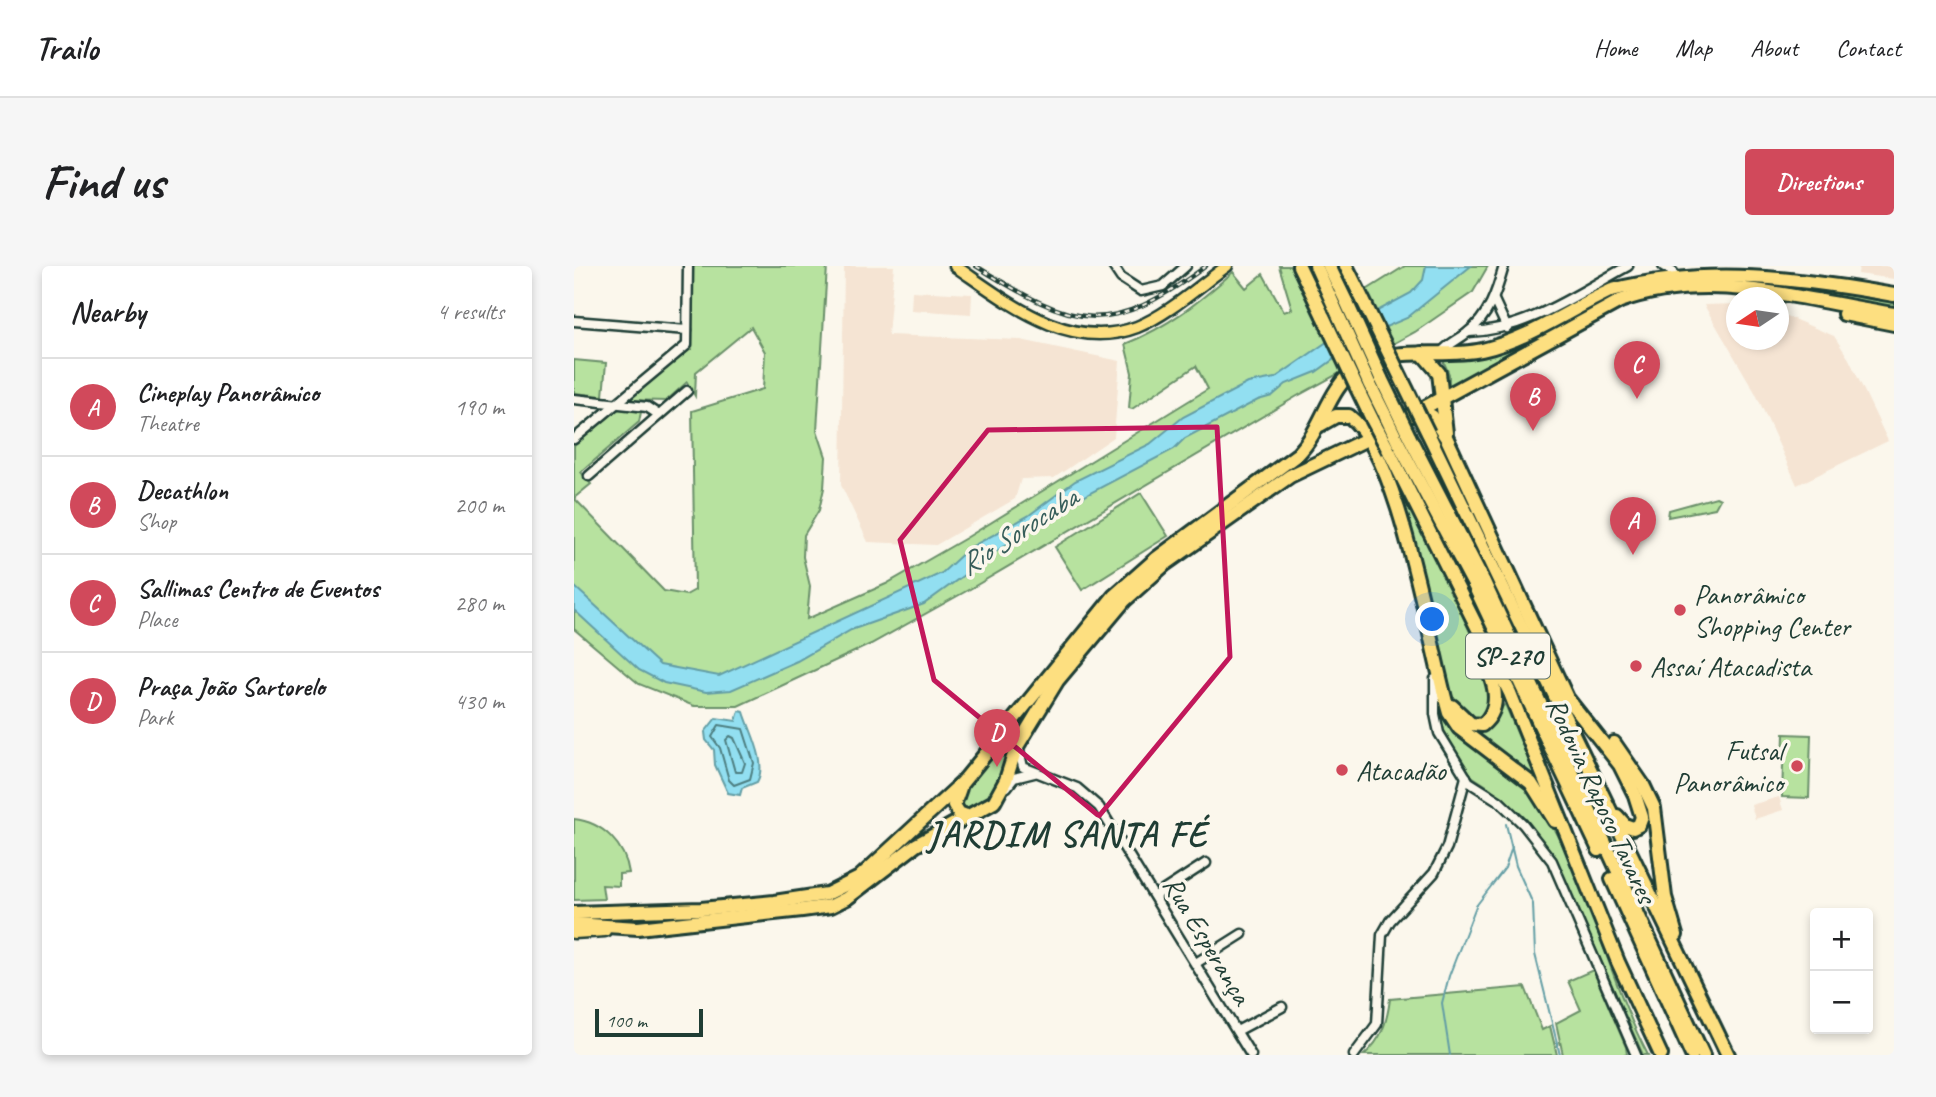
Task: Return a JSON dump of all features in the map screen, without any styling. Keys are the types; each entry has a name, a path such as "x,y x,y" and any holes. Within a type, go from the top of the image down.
{"highway":[{"name":"SP-270","path":"1300,266 1357,388 1384,456 1450,569 1510,693 1630,991 1661,1055"},
{"name":"Rodovia Raposo Tavares","path":"1315,266 1341,305"},
{"name":"Rodovia Raposo Tavares","path":"1329,266 1341,305 1692,1055"},
{"name":"SP-270","path":"1346,266 1687,976 1728,1055"},
{"path":"574,913 709,908 827,894 859,878 962,783 1114,596 1157,558 1298,454 1313,439 1334,393 1354,370 1370,360 1480,350 1519,339 1612,290 1668,269 1752,268 1893,294"},
{"path":"1721,285 1729,287"},
{"path":"574,924 638,928 831,905 877,878 916,845 969,817 997,797 1023,736 1057,681 1125,600 1164,565 1290,476 1442,400 1620,301 1651,290 1721,285 1894,314"},
{"path":"1789,301 1894,324"},
{"path":"1422,354 1439,373 1447,439"},
{"path":"1444,421 1452,404 1474,388 1479,379"},
{"path":"1419,411 1432,416 1447,439 1567,698 1609,748 1629,779 1641,808 1639,825 1633,828 1625,825 1618,816 1569,726"},
{"path":"1318,427 1342,415 1349,416 1384,456 1449,713 1459,728 1531,783 1550,811 1587,884"},
{"path":"1343,450 1356,436 1359,426"},
{"name":"Rodovia Raposo Tavares","path":"1404,439 1490,594 1703,1055"},
{"path":"1343,450 1362,450 1384,456"},
{"path":"1497,544 1507,553 1571,689 1625,757 1654,808 1665,897 1687,976"},
{"path":"1435,661 1451,705 1460,717 1471,724 1482,725 1492,717 1495,691 1450,569"},
{"path":"962,783 954,805 959,813 969,817"},
{"path":"1674,992 1713,1055"}],"main road":[{"path":"955,266 1029,314 1057,328 1082,334 1136,327 1227,266"},
{"path":"574,933 638,928"}],"street":[{"path":"574,439 687,345 688,266"},
{"path":"1112,266 1121,278 1140,291 1163,286 1186,266"},
{"path":"1441,354 1448,344 1469,332 1494,300 1504,266"},
{"path":"1469,332 1507,328 1628,266"},
{"path":"1494,300 1507,328"},
{"path":"574,321 687,330"},
{"path":"589,476 687,391"},
{"path":"574,399 647,407 660,415"},
{"path":"1435,661 1436,724 1466,777 1523,824 1552,862 1636,1055"},
{"path":"1023,736 1018,755 1023,767 1034,773"},
{"path":"997,797 1014,778 1034,773"},
{"name":"Rua Esperança","path":"1034,773 1077,788 1099,807 1251,1055"},
{"path":"1354,1055 1377,1024 1382,935 1391,921 1434,873 1447,847 1466,777"},
{"path":"1155,896 1206,863"},
{"path":"1196,963 1242,934"},
{"path":"1237,1031 1282,1007"}],"highlighted area":[{"path":"1217,427 1230,657 1099,816 934,680 900,540 988,430"}],"shaded area":[{"path":"844,266 894,266 888,335 1021,340 1120,361 1114,437 1054,478 1021,479 1015,499 936,545 868,542 841,485"},
{"path":"1859,266 1894,266 1894,279 1858,274"},
{"path":"912,291 972,294 971,314 911,310"},
{"path":"1726,304 1726,343 1704,305"},
{"path":"1789,317 1834,336 1849,359 1888,441 1797,485 1756,394 1730,350 1789,350"},
{"path":"1779,797 1783,810 1755,819 1751,805"}],"green space":[{"path":"693,266 827,266 817,430 826,457 819,510 804,535 803,557 810,586 807,619 886,584 1208,389 1196,366 1132,409 1129,408 1132,373 1125,344 1182,313 1233,272 1246,288 1263,274 1284,312 1292,309 1279,266 1295,266 1320,319 1405,266 1488,266 1473,292 1415,332 1299,395 970,589 871,644 738,706 694,706 639,684 574,629 574,498 664,591 686,595 695,590 692,411 763,389 765,352 751,327 696,372 695,396 687,382 666,401 629,400 692,347"},
{"path":"1698,273 1894,299 1894,310 1789,297 1789,287 1726,289 1673,282 1449,390 1449,374 1442,358 1470,355 1613,294"},
{"path":"574,360 606,363 603,396 574,393"},
{"path":"619,408 641,412 639,422 581,472 591,484 574,498 574,446"},
{"path":"1379,446 1488,671 1491,707 1480,719 1462,710 1451,693 1403,505 1376,447"},
{"path":"1141,493 1168,536 1082,590 1055,547"},
{"path":"1716,497 1720,499 1715,508 1668,517 1669,510"},
{"path":"1440,701 1513,772 1549,819 1577,876 1622,996 1648,1055 1643,1055 1557,862 1527,821 1490,788 1470,775 1443,731"},
{"path":"1505,704 1534,773 1533,778 1464,724 1486,728"},
{"path":"1027,710 1032,714 995,796 971,810 965,809 959,803 962,797"},
{"name":"Futsal Panorâmico","path":"1784,734 1811,735 1809,798 1782,797"},
{"path":"574,819 603,830 617,844 627,863 629,873 619,874 619,886 602,885 604,899 574,900"},
{"path":"1593,970 1627,1055 1563,1055 1556,1023 1581,1010 1568,981"},
{"path":"1525,987 1542,1030 1550,1026 1557,1055 1364,1055 1383,1030 1390,999"}],"water":[{"name":"Rio Sorocaba","path":"1426,266 1471,266 1407,318 1369,334 1316,372 1286,384 1272,396 1258,400 1185,438 1174,449 1090,493 1004,546 924,604 851,630 797,661 731,690 706,692 664,683 639,670 574,610 574,586 660,665 719,676 942,573 969,548 1028,516 1075,481 1150,444 1183,417 1248,383 1275,378 1351,325 1411,293 1423,280"},
{"path":"739,711 744,712 757,747 760,766 757,782 742,788 740,795 728,793 715,765 714,750 706,740 705,732 716,718 736,721"}],"waterway":[{"path":"1506,824 1516,866 1533,904 1535,954 1560,1055"},
{"path":"1450,1055 1442,1003 1449,976 1476,906 1505,868 1512,847"}],"railway":[{"path":"976,266 1040,302 1091,317 1116,314 1142,306 1172,290 1206,266"}],"place":[{"name":"Sallimas Centro de Eventos","path":"1637,399"},
{"name":"Decathlon","path":"1533,431"},
{"name":"Cineplay Panorâmico","path":"1633,555"},
{"name":"Panorâmico Shopping Center","path":"1680,610"},
{"name":"Assaí Atacadista","path":"1636,666"},
{"name":"Futsal Panorâmico","path":"1797,766"},
{"name":"Praça João Sartorelo","path":"997,767"},
{"name":"Atacadão","path":"1342,770"}],"district":[{"name":"JARDIM SANTA FÉ","path":"1068,834"}]}
